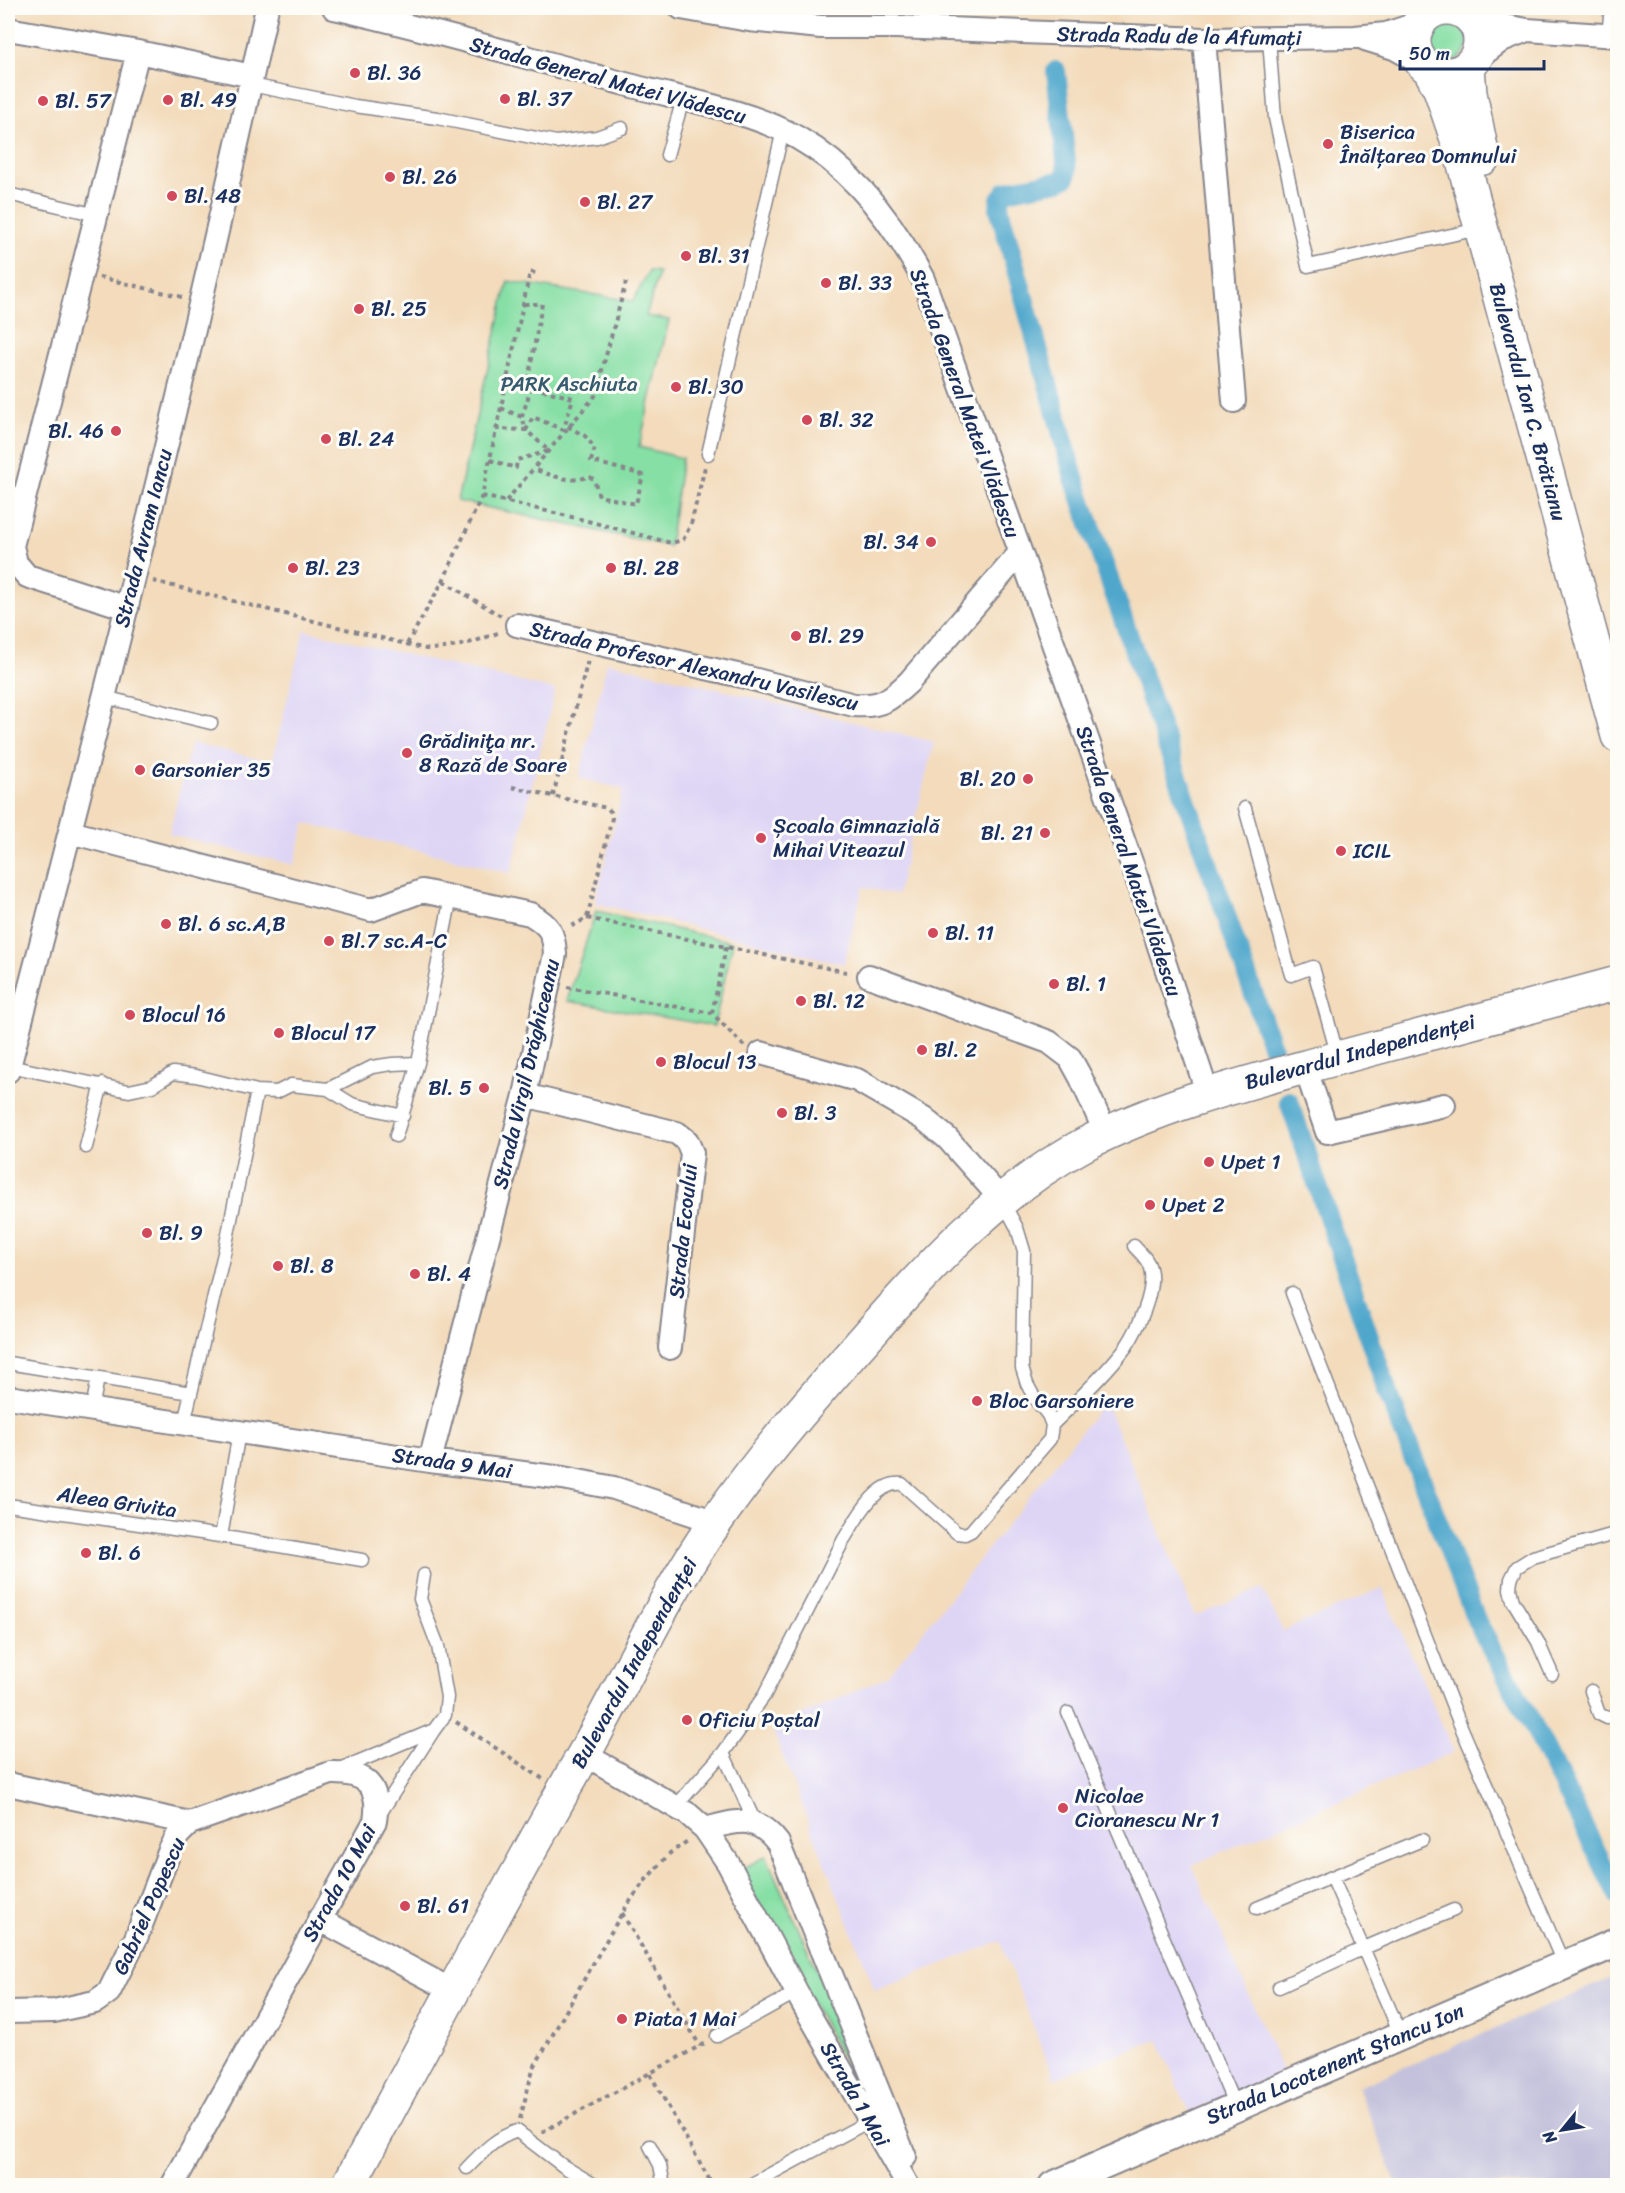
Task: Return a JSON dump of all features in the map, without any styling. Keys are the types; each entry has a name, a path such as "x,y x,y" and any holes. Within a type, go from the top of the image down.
{"main road":[{"path":"1447,14 1480,37 1480,46 1470,65 1449,75 1425,66 1416,53 1414,33 1447,14"},
{"name":"Bulevardul Ion C. Brătianu","path":"1470,65 1472,103 1496,215 1617,670"},
{"name":"Bulevardul Ion C. Brătianu","path":"1425,66 1450,116 1617,736"},
{"path":"1617,965 1617,982"},
{"name":"Bulevardul Independenței","path":"348,2186 684,1571 716,1522 796,1420 903,1295 970,1227 1001,1198 1043,1169 1106,1134 1157,1112 1305,1067 1617,982"}],"street":[{"name":"Strada Avram Iancu","path":"8,1068 127,608 252,81 267,8"},
{"name":"Strada Radu de la Afumați","path":"681,8 749,20 824,17 896,27 1204,39 1355,37 1386,34 1447,14 1527,30 1613,36"},
{"name":"Strada General Matei Vlădescu","path":"344,9 755,119 783,130 812,147 849,176 890,222 908,249 922,279 1131,862 1208,1095"},
{"path":"8,29 138,52 252,81"},
{"name":"Strada Radu de la Afumați","path":"1470,65 1502,40 1527,30"},
{"name":"Strada Radu de la Afumați","path":"1355,37 1394,48 1425,66"},
{"path":"1204,39 1234,401"},
{"path":"127,608 27,576 16,563 12,546 138,52"},
{"name":"Strada Profesor Alexandru Vasilescu","path":"518,626 737,675 854,705 869,706 883,703 909,682 1019,554"},
{"name":"Strada Virgil Drăghiceanu","path":"70,832 370,910 422,891 451,897 530,915 544,922 554,936 555,954 525,1095 429,1461"},
{"path":"869,976 1049,1042 1070,1058 1106,1134"},
{"path":"761,1053 857,1080 924,1119 947,1138 1001,1198"},
{"path":"1305,1067 1327,1132 1444,1105"},
{"name":"Strada Ecoului","path":"525,1095 677,1133 687,1140 692,1153 670,1348"},
{"name":"Strada 9 Mai","path":"8,1397 429,1461 563,1478 614,1488 716,1522"},
{"name":"Strada 1 Mai","path":"584,1754 676,1806 705,1829 728,1863 799,1997 879,2117 909,2186"},
{"name":"Strada 10 Mai","path":"172,2186 375,1821 378,1806 374,1790 363,1777 348,1772 331,1773 190,1823"},
{"path":"8,1784 190,1823"},
{"path":"705,1829 746,1820 762,1827 782,1852 879,2117 917,2186"},
{"name":"Gabriel Popescu","path":"8,2012 54,2012 95,2002 109,1992 136,1938 170,1850 178,1835 190,1823"},
{"path":"319,1919 453,1991"},
{"name":"Strada Locotenent Stancu Ion","path":"1053,2186 1617,1942"}],"lane":[{"path":"1611,8 1613,36"},
{"path":"1269,39 1275,118 1308,266 1480,229"},
{"path":"252,81 355,106 437,118 556,142 597,137 622,128"},
{"path":"667,155 683,99"},
{"path":"708,454 783,130"},
{"path":"8,194 97,215"},
{"path":"104,697 211,723"},
{"path":"1245,808 1291,975 1314,967 1338,1058"},
{"path":"396,1136 418,1063 451,897"},
{"path":"328,1089 372,1067 418,1063"},
{"name":"Strada Avram Iancu","path":"8,1068 102,1084 129,1091 152,1086 172,1073 196,1076 257,1091 277,1092 291,1084 328,1089"},
{"path":"86,1147 102,1084"},
{"path":"328,1089 352,1104 403,1116"},
{"path":"184,1423 225,1249 257,1091"},
{"path":"676,1806 723,1753 764,1696 844,1539 859,1514 884,1487 894,1482 902,1484 957,1533 965,1534 971,1531 1050,1439 1052,1425 1048,1414 1026,1384 1022,1368 1024,1251 1017,1228 1001,1198"},
{"path":"1052,1425 1126,1347 1137,1328 1146,1304 1151,1277 1147,1261 1134,1246"},
{"path":"1292,1293 1459,1722 1564,1965"},
{"path":"8,1363 191,1394"},
{"path":"92,1410 98,1378"},
{"path":"221,1537 239,1432"},
{"name":"Aleea Grivita","path":"8,1505 362,1560"},
{"path":"1552,1674 1538,1642 1513,1601 1510,1589 1511,1579 1517,1567 1533,1557 1617,1533"},
{"path":"375,1821 446,1715 447,1697 438,1646 420,1599 424,1575"},
{"path":"1591,1691 1599,1714 1607,1718 1617,1717"},
{"path":"1068,1713 1235,2106"},
{"path":"331,1773 434,1730"},
{"path":"723,1753 762,1827"},
{"path":"1257,1908 1422,1840"},
{"path":"1332,1876 1400,2036"},
{"path":"1279,1987 1454,1910"},
{"path":"717,2036 799,1997"},
{"path":"748,2186 879,2117"},
{"path":"467,2168 490,2144 517,2131 562,2166 596,2186"},
{"path":"651,2146 660,2165 664,2186"}],"path":[{"path":"82,272 200,301"},
{"path":"407,644 443,581 482,496 530,272 536,273"},
{"path":"506,501 595,396 626,282"},
{"path":"524,304 542,304 527,386 573,398 565,425 567,429"},
{"path":"531,388 522,417 526,430 549,451"},
{"path":"501,408 522,417"},
{"path":"526,430 533,417 567,429 585,436 595,448 591,460 643,475 636,504 599,496 594,479 588,476 582,480 559,478 533,469"},
{"path":"496,429 526,430"},
{"path":"490,460 516,468 517,460 549,451"},
{"path":"482,496 671,543 683,540 691,524 708,454"},
{"path":"134,576 426,649 449,649 518,626"},
{"path":"443,581 518,626"},
{"path":"553,796 592,643"},
{"path":"512,787 607,808 611,812 612,818 587,918"},
{"path":"554,936 587,918 869,976"},
{"path":"712,1013 726,947"},
{"path":"549,984 712,1013 743,1045 761,1053"},
{"path":"446,1715 545,1781"},
{"path":"517,2131 524,2096 533,2069 622,1913 643,1883 670,1853 705,1829"},
{"path":"622,1913 700,2046"},
{"path":"528,2140 717,2036"},
{"path":"650,2074 713,2186"}],"shaded area":[{"name":"Grădiniţa nr. 8 Rază de Soare","path":"304,630 555,690 511,873 305,823 294,865 169,834 191,743 272,762"},
{"name":"Școala Gimnazială Mihai Viteazul","path":"607,662 934,742 897,895 863,887 844,964 595,903 623,789 579,778"},
{"name":"Nicolae Cioranescu Nr 1","path":"1105,1401 1195,1616 1262,1588 1283,1631 1382,1588 1454,1752 1192,1865 1283,2073 1189,2112 1158,2039 1054,2079 1000,1941 875,1990 772,1729 888,1676"},
{"path":"1617,1976 1617,2185 1397,2185 1358,2087"}],"green space":[{"path":"1448,21 1462,27 1468,41 1462,55 1448,61 1434,55 1428,41 1434,27"},
{"name":"PARK Aschiuta","path":"649,271 659,272 646,316 669,320 639,447 682,458 669,546 457,501 508,281 633,301"},
{"path":"596,911 733,942 714,1026 567,1001"},
{"path":"766,1856 876,2103 869,2106 740,1870"}],"waterway":[{"path":"1056,71 1066,177 1059,181 1006,191 1000,199 999,208 1074,478 1272,1047"},
{"path":"1289,1101 1387,1390 1477,1622 1532,1723 1618,1895"}],"place":[{"name":"Bl. 36","path":"355,73"},
{"name":"Bl. 37","path":"505,99"},
{"name":"Bl. 49","path":"168,100"},
{"name":"Bl. 57","path":"43,101"},
{"name":"Biserica Înălțarea Domnului","path":"1328,144"},
{"name":"Bl. 26","path":"390,177"},
{"name":"Bl. 48","path":"172,196"},
{"name":"Bl. 27","path":"585,202"},
{"name":"Bl. 31","path":"686,256"},
{"name":"Bl. 33","path":"826,283"},
{"name":"Bl. 25","path":"359,309"},
{"name":"Bl. 30","path":"676,387"},
{"name":"Bl. 32","path":"807,420"},
{"name":"Bl. 46","path":"116,431"},
{"name":"Bl. 24","path":"326,439"},
{"name":"Bl. 34","path":"931,542"},
{"name":"Bl. 23","path":"293,568"},
{"name":"Bl. 28","path":"611,568"},
{"name":"Bl. 29","path":"796,636"},
{"name":"Grădiniţa nr. 8 Rază de Soare","path":"407,753"},
{"name":"Garsonier 35","path":"140,770"},
{"name":"Bl. 20","path":"1028,779"},
{"name":"Bl. 21","path":"1045,833"},
{"name":"Școala Gimnazială Mihai Viteazul","path":"761,838"},
{"name":"ICIL","path":"1341,851"},
{"name":"Bl. 6 sc.A,B","path":"166,924"},
{"name":"Bl. 11","path":"933,933"},
{"name":"Bl.7 sc.A-C","path":"329,941"},
{"name":"Bl. 1","path":"1054,984"},
{"name":"Bl. 12","path":"801,1001"},
{"name":"Blocul 16","path":"130,1015"},
{"name":"Blocul 17","path":"279,1033"},
{"name":"Bl. 2","path":"922,1050"},
{"name":"Blocul 13","path":"661,1062"},
{"name":"Bl. 5","path":"484,1088"},
{"name":"Bl. 3","path":"782,1113"},
{"name":"Upet 1","path":"1209,1162"},
{"name":"Upet 2","path":"1150,1205"},
{"name":"Bl. 9","path":"147,1233"},
{"name":"Bl. 8","path":"278,1266"},
{"name":"Bl. 4","path":"415,1274"},
{"name":"Bloc Garsoniere","path":"977,1401"},
{"name":"Bl. 6","path":"86,1553"},
{"name":"Oficiu Poștal","path":"687,1720"},
{"name":"Nicolae Cioranescu Nr 1","path":"1063,1808"},
{"name":"Bl. 61","path":"405,1906"},
{"name":"Piata 1 Mai","path":"622,2019"}]}
